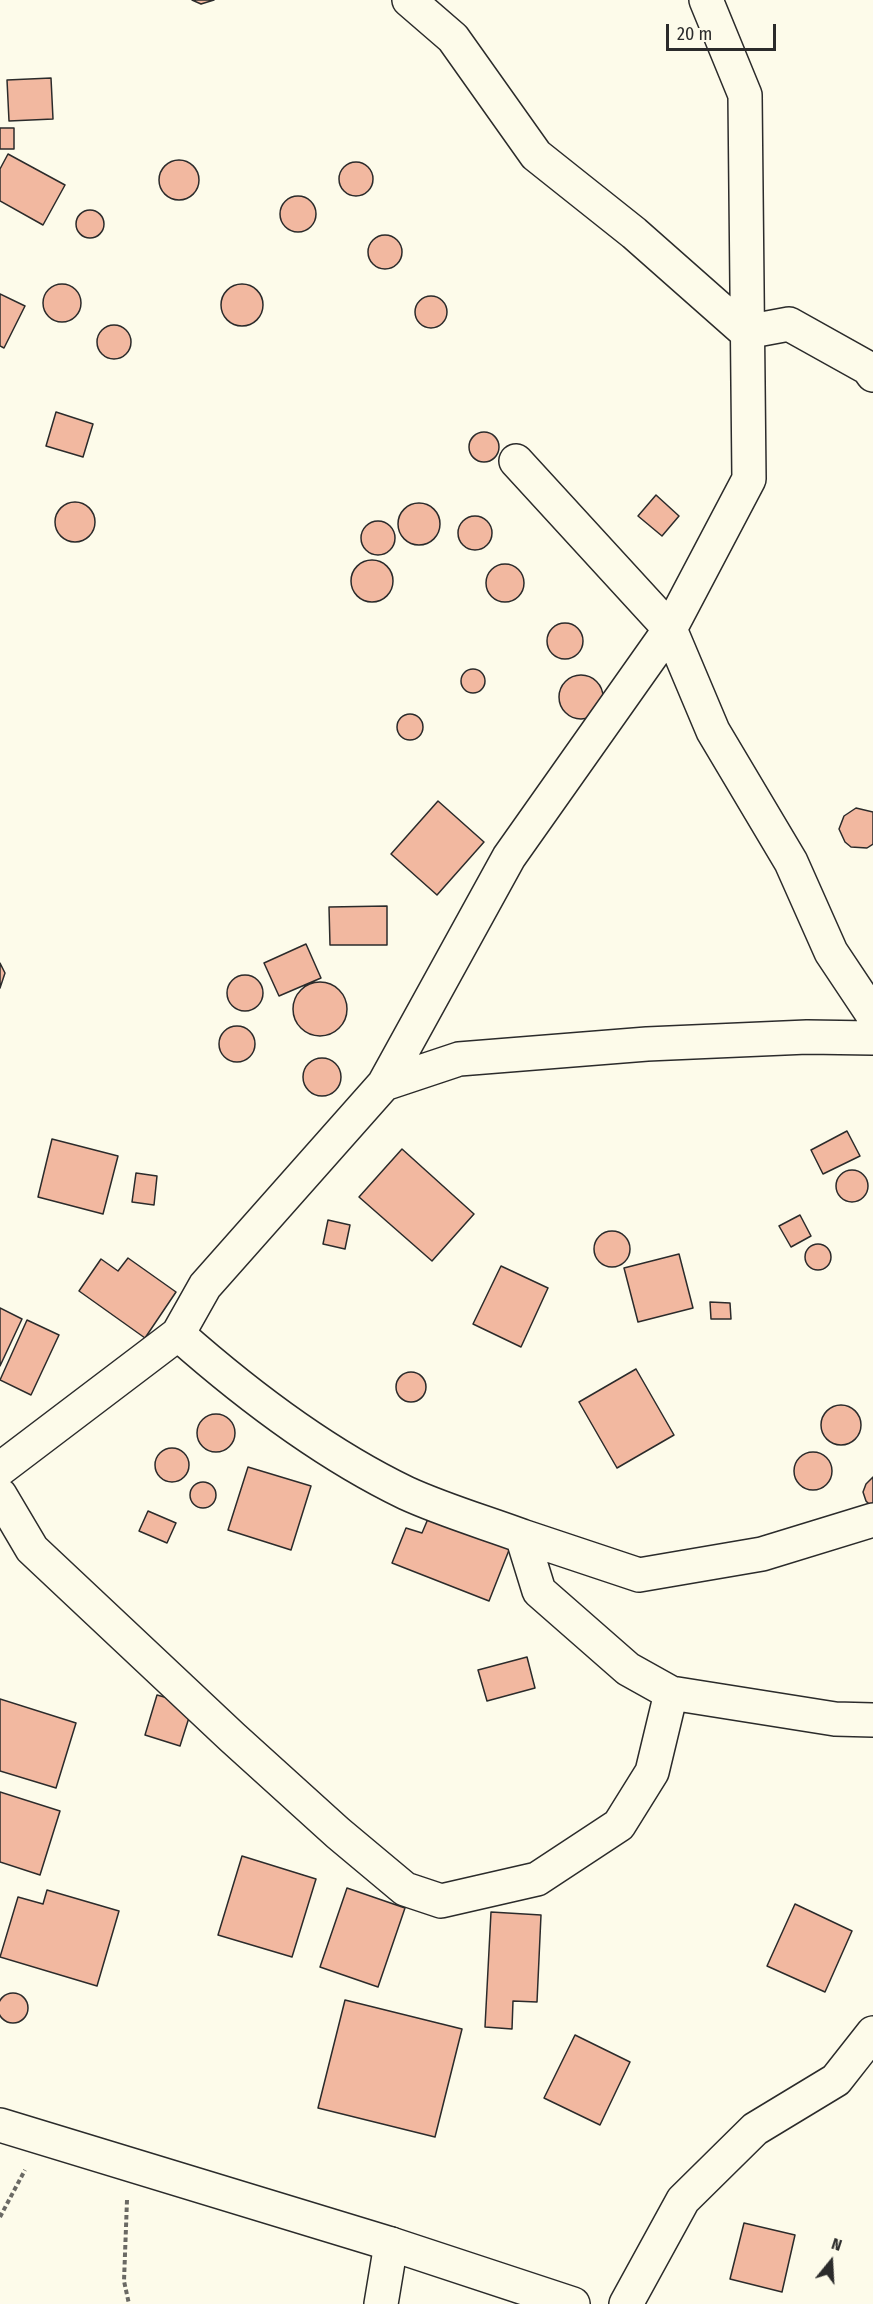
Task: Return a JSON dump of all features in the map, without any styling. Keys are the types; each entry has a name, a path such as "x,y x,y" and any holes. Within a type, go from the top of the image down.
{"street":[{"path":"409,0 453,38 536,155 634,233 746,332"},
{"path":"0,1469 178,1334 206,1286 384,1084 509,857 670,629 749,479 745,95 706,0"},
{"path":"746,332 789,324 868,368 873,375"},
{"path":"516,461 670,629 713,731 791,862 831,952 873,1014"},
{"path":"384,1084 459,1059 658,1044 807,1037 873,1038"},
{"path":"178,1334 237,1386 330,1450 407,1493 522,1536 639,1575 762,1554 873,1520"},
{"path":"0,1496 32,1549 232,1737 338,1833 405,1889 441,1901 537,1879 619,1825 652,1772 671,1693"},
{"path":"522,1536 539,1591 628,1669 671,1693 835,1719 873,1720"},
{"path":"626,2304 684,2200 755,2129 836,2080 873,2033"},
{"path":"0,2125 391,2244 573,2304"},
{"path":"381,2304 391,2244"}],"path":[{"path":"0,2217 43,2138"},
{"path":"129,2164 124,2281 129,2304"}],"building":[{"path":"192,0 214,0 201,4"},
{"path":"51,78 53,119 9,121 7,80"},
{"path":"0,128 14,128 14,149 0,149"},
{"path":"8,154 65,185 43,225 0,201 0,169"},
{"path":"179,160 193,166 199,180 193,194 179,200 165,194 159,180 165,166"},
{"path":"356,162 368,167 373,179 368,191 356,196 344,191 339,179 344,167"},
{"path":"298,196 311,201 316,214 311,227 298,232 285,227 280,214 285,201"},
{"path":"90,210 100,214 104,224 100,234 90,238 80,234 76,224 80,214"},
{"path":"385,235 397,240 402,252 397,264 385,269 373,264 368,252 373,240"},
{"path":"62,284 69,285 75,290 80,296 80,310 75,316 69,321 62,322 55,321 49,316 44,310 43,303 44,296 49,290 55,285"},
{"path":"242,284 257,290 263,305 257,320 242,326 227,320 221,305 227,290"},
{"path":"0,294 25,306 4,348 0,346"},
{"path":"431,296 442,301 447,312 442,323 431,328 420,323 415,312 420,301"},
{"path":"114,325 126,330 131,342 126,354 114,359 102,354 97,342 102,330"},
{"path":"56,412 93,424 83,457 46,446"},
{"path":"484,432 495,436 499,447 495,458 484,462 473,458 469,447 473,436"},
{"path":"656,495 679,516 662,536 638,516"},
{"path":"75,502 89,508 95,522 89,536 75,542 61,536 55,522 61,508"},
{"path":"419,503 434,509 440,524 434,539 419,545 404,539 398,524 404,509"},
{"path":"475,516 487,521 492,533 487,545 475,550 463,545 458,533 463,521"},
{"path":"378,521 390,526 395,538 390,550 378,555 366,550 361,538 366,526"},
{"path":"372,560 387,566 393,581 387,596 372,602 357,596 351,581 357,566"},
{"path":"505,564 519,569 524,583 519,597 505,602 491,597 486,583 491,569"},
{"path":"565,623 578,628 583,641 578,654 565,659 552,654 547,641 552,628"},
{"path":"468,669 478,669 485,676 485,686 478,693 468,693 461,686 461,676"},
{"path":"581,675 596,682 603,697 596,712 581,719 566,712 559,697 566,682"},
{"path":"410,714 419,718 423,727 419,736 410,740 401,736 397,727 401,718"},
{"path":"438,801 484,842 437,895 391,854"},
{"path":"856,808 873,812 873,844 867,848 851,847 845,842 839,829 844,816"},
{"path":"387,906 387,945 330,945 329,907"},
{"path":"306,944 321,978 279,996 264,963"},
{"path":"0,963 5,973 0,988"},
{"path":"245,975 258,980 263,993 258,1006 245,1011 232,1006 227,993 232,980"},
{"path":"320,982 330,984 339,990 345,999 347,1009 345,1019 339,1028 330,1034 320,1036 310,1034 301,1028 295,1019 293,1009 295,999 301,990 310,984"},
{"path":"237,1026 250,1031 255,1044 250,1057 237,1062 224,1057 219,1044 224,1031"},
{"path":"322,1058 336,1063 341,1077 336,1091 322,1096 308,1091 303,1077 308,1063"},
{"path":"847,1131 860,1156 823,1174 811,1150"},
{"path":"52,1139 118,1156 103,1214 38,1197"},
{"path":"402,1149 474,1214 432,1261 359,1197"},
{"path":"852,1170 863,1175 868,1186 863,1197 852,1202 841,1197 836,1186 841,1175"},
{"path":"136,1173 157,1176 154,1205 132,1202"},
{"path":"800,1215 811,1236 791,1247 779,1226"},
{"path":"328,1220 350,1225 345,1249 323,1244"},
{"path":"612,1231 624,1237 630,1249 624,1261 612,1267 600,1261 594,1249 600,1237"},
{"path":"818,1244 827,1248 831,1257 827,1266 818,1270 809,1266 805,1257 809,1248"},
{"path":"679,1254 693,1308 638,1322 624,1268"},
{"path":"128,1258 176,1292 145,1338 79,1291 101,1259 118,1271"},
{"path":"501,1266 548,1288 521,1347 473,1324"},
{"path":"710,1302 730,1303 731,1319 711,1319"},
{"path":"0,1308 22,1319 0,1366"},
{"path":"27,1320 59,1335 31,1395 0,1380"},
{"path":"636,1369 674,1435 617,1468 579,1402"},
{"path":"411,1372 421,1377 426,1387 421,1397 411,1402 401,1397 396,1387 401,1377"},
{"path":"841,1405 855,1411 861,1425 855,1439 841,1445 827,1439 821,1425 827,1411"},
{"path":"216,1414 230,1419 235,1433 230,1447 216,1452 202,1447 197,1433 202,1419"},
{"path":"172,1448 184,1453 189,1465 184,1477 172,1482 160,1477 155,1465 160,1453"},
{"path":"813,1452 827,1457 832,1471 827,1485 813,1490 799,1485 794,1471 799,1457"},
{"path":"248,1467 311,1486 291,1550 228,1530"},
{"path":"873,1477 873,1508 866,1501 863,1492 866,1484"},
{"path":"203,1482 212,1486 216,1495 212,1504 203,1508 194,1504 190,1495 194,1486"},
{"path":"148,1511 176,1523 167,1543 139,1531"},
{"path":"430,1514 511,1545 489,1601 392,1563 406,1528 422,1533"},
{"path":"527,1657 535,1688 487,1701 478,1670"},
{"path":"157,1695 193,1705 180,1746 145,1735"},
{"path":"0,1699 76,1723 56,1788 0,1771"},
{"path":"0,1792 60,1811 40,1875 0,1862"},
{"path":"242,1856 316,1879 292,1957 218,1935"},
{"path":"347,1888 405,1908 378,1987 320,1967"},
{"path":"47,1890 119,1911 97,1986 0,1957 18,1897 43,1904"},
{"path":"795,1904 852,1931 825,1992 767,1966"},
{"path":"491,1912 541,1915 537,2002 513,2001 512,2029 485,2027"},
{"path":"13,1993 24,1997 28,2008 24,2019 13,2023 2,2019 -2,2008 2,1997"},
{"path":"345,2000 462,2029 435,2137 318,2108"},
{"path":"575,2035 630,2062 600,2125 544,2098"},
{"path":"744,2223 795,2235 782,2292 730,2279"}]}
